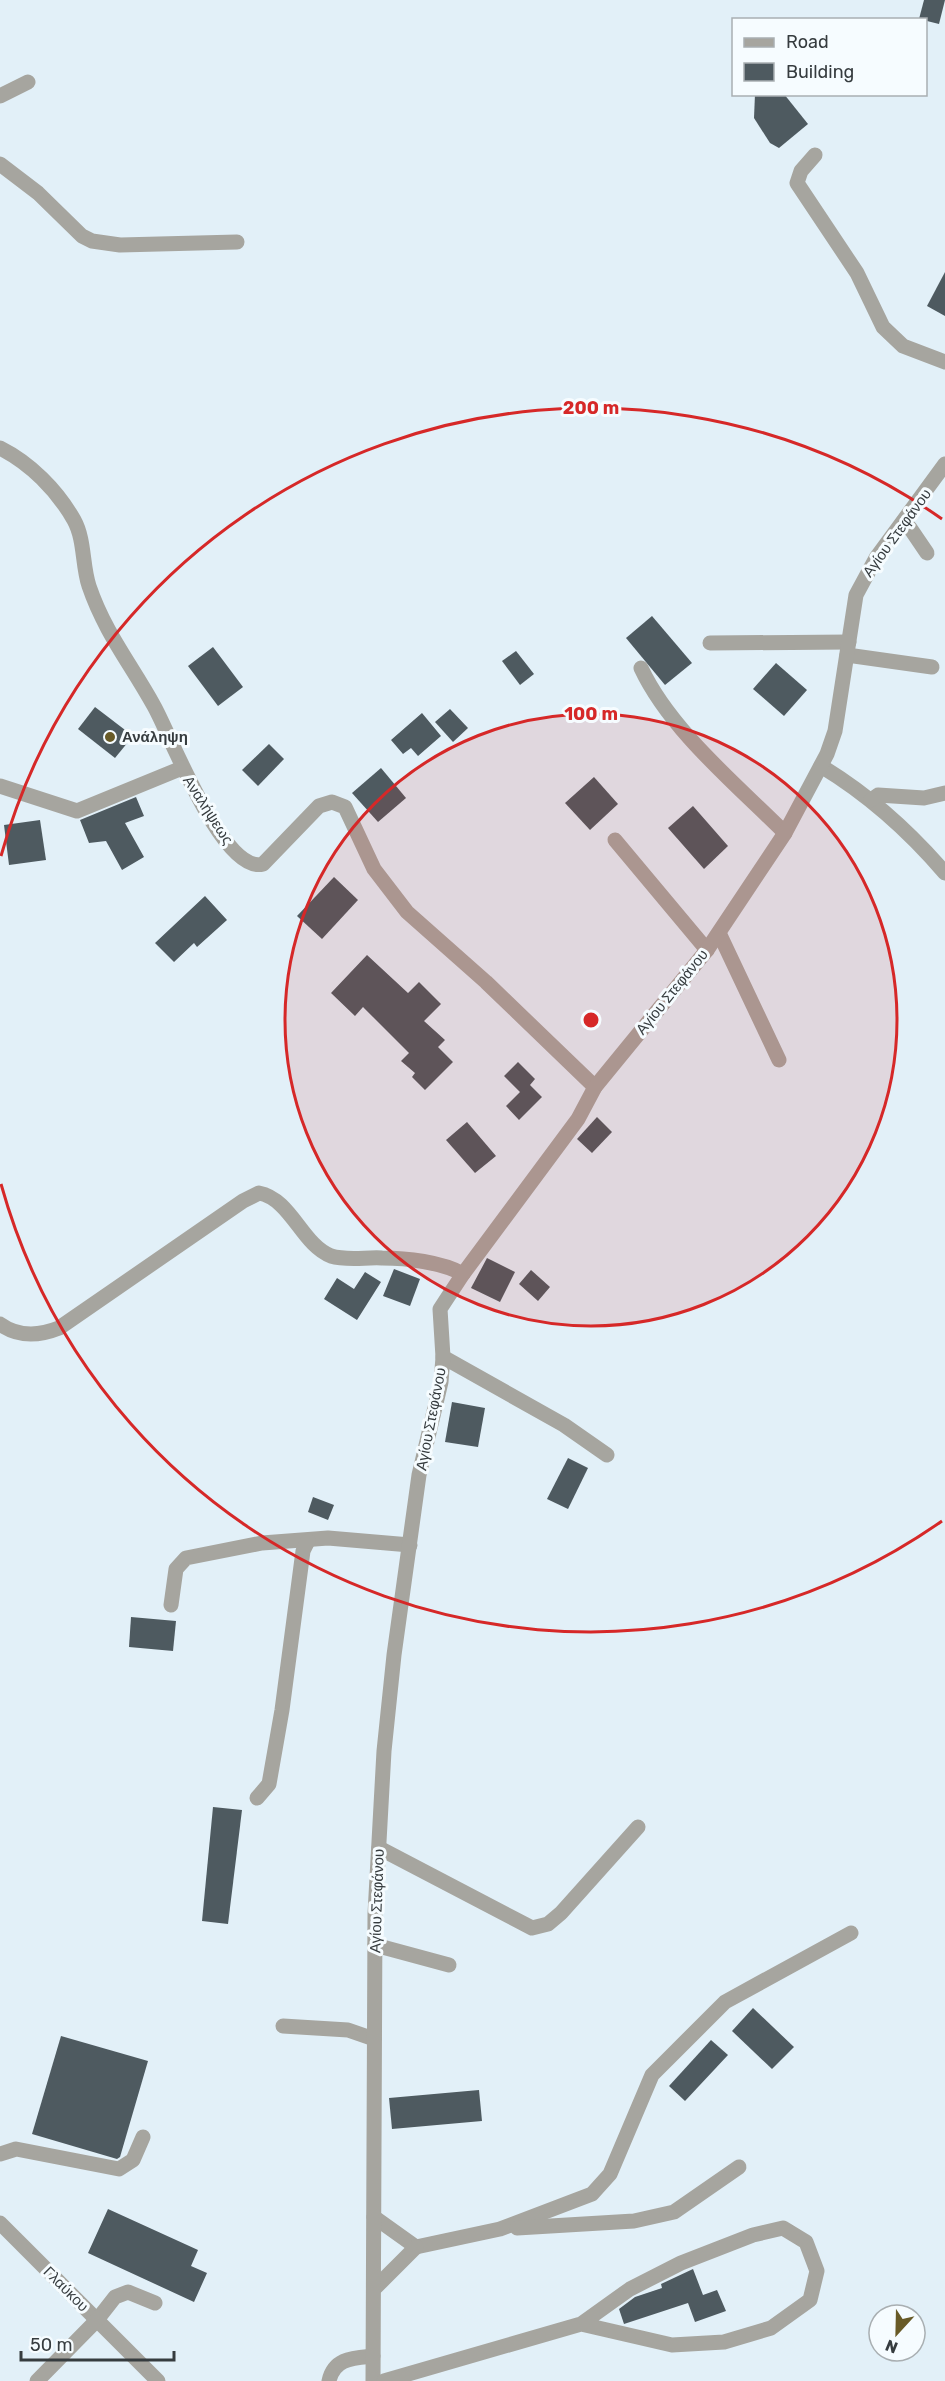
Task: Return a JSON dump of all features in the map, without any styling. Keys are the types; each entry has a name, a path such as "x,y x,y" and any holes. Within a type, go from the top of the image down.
{"street":[{"path":"0,96 28,82"},
{"path":"815,155 801,171 797,183 857,273 883,327 903,346 945,362"},
{"path":"0,164 38,193 82,236 92,241 120,245 237,242"},
{"name":"Αναλήψεως","path":"0,448 27,464 48,485 74,520 81,542 88,584 103,621 154,707 182,768 215,826 241,858 254,865 270,859 319,806 332,802 345,807 374,869 407,912 486,982 595,1087"},
{"name":"Αγίου Στεφάνου","path":"373,2381 375,1945 379,1848 388,1709 419,1475 441,1382 443,1357 440,1309 463,1274 578,1119 595,1087 707,950 785,833 821,766 836,731 853,606 864,577 945,464"},
{"path":"903,522 910,528 927,553"},
{"path":"710,642 848,648 932,667"},
{"path":"641,668 654,695 673,719 785,833"},
{"path":"821,766 871,800 904,829 945,873"},
{"path":"0,786 77,810 182,768"},
{"path":"871,800 878,795 924,798 945,793"},
{"path":"615,840 707,950"},
{"path":"719,933 779,1060"},
{"path":"0,1324 9,1329 33,1335 59,1328 243,1201 260,1193 272,1198 316,1245 332,1256 401,1260 443,1266 463,1274"},
{"path":"443,1357 564,1425 607,1455"},
{"path":"171,1605 176,1569 186,1558 262,1543 328,1538 410,1545"},
{"path":"257,1798 269,1784 282,1710 303,1551 308,1541"},
{"path":"379,1848 532,1928 548,1924 561,1913 638,1827"},
{"path":"500,2229 592,2194 610,2174 652,2075 724,2002 851,1933"},
{"path":"375,1945 449,1965"},
{"path":"283,2026 348,2030 374,2039"},
{"path":"0,2154 16,2149 119,2169 133,2160 143,2137"},
{"path":"374,2289 416,2247 500,2229 634,2221 674,2212 739,2167"},
{"path":"374,2217 416,2247"},
{"name":"Γλαύκου","path":"0,2223 158,2381"},
{"path":"384,2381 581,2324 630,2289 681,2263 753,2235 783,2228 806,2242 817,2271 810,2300 771,2328 724,2342 672,2345 581,2324"},
{"path":"37,2381 97,2320 115,2297 129,2292 155,2302"},
{"path":"329,2381 336,2365 346,2358 373,2356"}],"building":[{"path":"924,0 945,0 939,24 927,21 927,18 919,18"},
{"path":"755,96 786,96 808,124 779,148 770,143 754,118"},
{"path":"945,272 945,316 927,306"},
{"path":"652,616 692,663 665,685 626,638"},
{"path":"213,647 243,687 218,706 188,666"},
{"path":"516,651 534,674 520,685 502,661"},
{"path":"776,663 807,690 784,716 753,689"},
{"path":"95,707 133,736 115,758 78,729"},
{"path":"450,709 468,728 453,742 435,722"},
{"path":"422,713 441,736 418,756 411,748 403,754 391,740"},
{"path":"269,744 284,759 258,786 242,770"},
{"path":"381,768 406,798 378,822 352,793"},
{"path":"594,777 618,804 590,830 565,803"},
{"path":"136,797 144,816 125,823 144,857 122,870 106,841 89,843 80,820"},
{"path":"693,806 728,846 704,869 668,828"},
{"path":"40,820 46,860 9,865 4,825"},
{"path":"334,877 358,900 322,939 297,916"},
{"path":"205,896 227,920 197,947 194,943 174,962 155,943"},
{"path":"367,955 408,993 419,982 441,1004 424,1021 445,1040 438,1047 453,1062 425,1090 412,1077 415,1073 401,1061 409,1053 363,1007 355,1016 331,993"},
{"path":"518,1062 535,1079 530,1085 542,1097 519,1120 506,1106 520,1092 504,1076"},
{"path":"597,1117 612,1132 592,1153 577,1139"},
{"path":"467,1122 496,1156 475,1173 446,1140"},
{"path":"487,1258 515,1272 500,1302 471,1288"},
{"path":"394,1269 420,1279 410,1306 383,1296"},
{"path":"531,1270 550,1287 538,1301 519,1284"},
{"path":"365,1272 381,1282 357,1320 324,1299 337,1278 354,1289"},
{"path":"452,1402 485,1408 478,1447 445,1442"},
{"path":"568,1458 588,1468 568,1509 547,1499"},
{"path":"313,1497 334,1505 328,1520 308,1512"},
{"path":"131,1617 176,1621 173,1651 129,1647"},
{"path":"213,1807 242,1810 228,1924 202,1921"},
{"path":"753,2008 794,2047 772,2069 732,2031"},
{"path":"61,2036 148,2061 120,2157 117,2159 32,2134"},
{"path":"711,2040 728,2055 685,2101 669,2086"},
{"path":"479,2090 482,2121 392,2129 389,2098"},
{"path":"108,2209 198,2250 191,2266 207,2273 194,2302 88,2253"},
{"path":"693,2269 703,2295 717,2290 726,2311 695,2322 688,2303 624,2324 619,2309 635,2297 662,2288 661,2284"}],"place":[{"name":"Ανάληψη","path":"110,737"}]}
